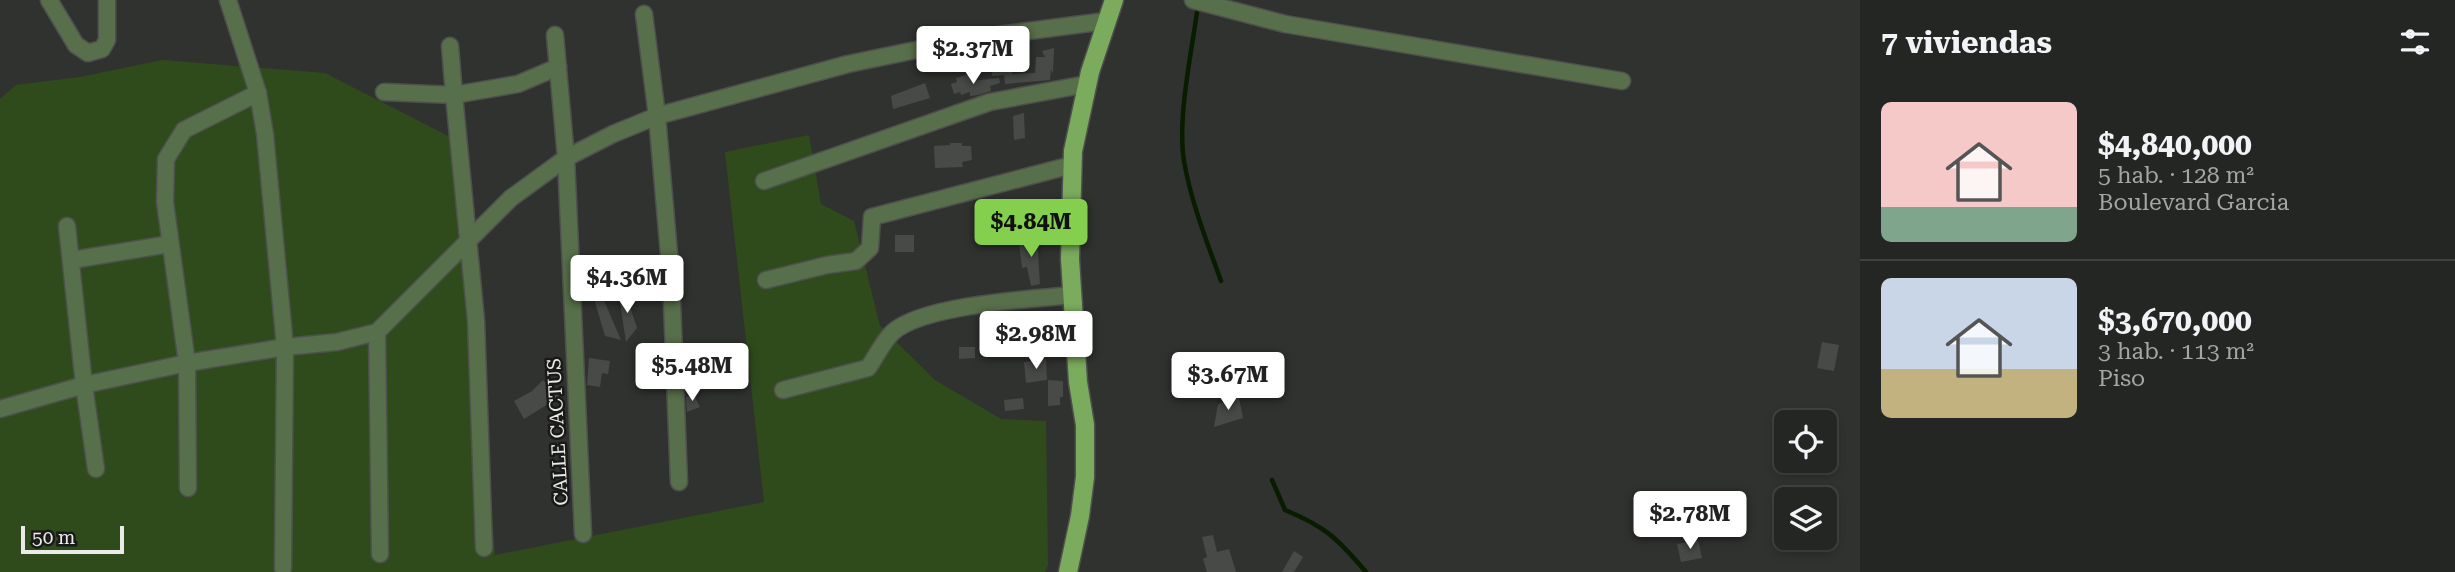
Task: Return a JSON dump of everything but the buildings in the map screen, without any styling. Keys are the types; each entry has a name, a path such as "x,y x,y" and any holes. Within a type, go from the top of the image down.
{"main road":[{"path":"1068,572 1080,516 1085,425 1078,382 1070,259 1073,151 1087,84 1114,0"}],"street":[{"path":"49,0 76,45 88,53 102,49 107,40 107,0"},
{"path":"228,0 258,93 265,134 285,347 283,568"},
{"path":"1193,0 1284,24 1622,81"},
{"path":"643,14 657,116 671,277 680,482"},
{"path":"0,409 84,385 187,363 285,347 337,342 377,332 510,198 566,158 657,116 848,64 974,38 1106,21"},
{"name":"CALLE CACTUS","path":"555,35 566,158 583,534"},
{"path":"450,46 476,321 484,548"},
{"path":"384,92 454,95 518,85 558,67"},
{"path":"764,181 990,102 1087,84"},
{"path":"188,488 187,363 164,202 166,159 184,130 258,93"},
{"path":"766,280 856,261 870,248 872,216 1072,165"},
{"path":"67,226 96,470"},
{"path":"72,261 170,244"},
{"path":"783,390 868,368 892,332 917,318 976,306 1073,295"},
{"path":"377,332 380,554"}],"green space":[{"path":"162,60 325,73 456,140 467,192 495,555 764,502 725,152 809,135 821,204 854,221 880,326 935,380 1001,419 1046,421 1048,565 1045,572 0,572 0,99 16,85 80,77"}],"waterway":[{"path":"1198,5 1184,104 1182,144 1191,192 1221,281"},
{"path":"1272,480 1285,510 1311,522 1330,535 1366,572"}]}
